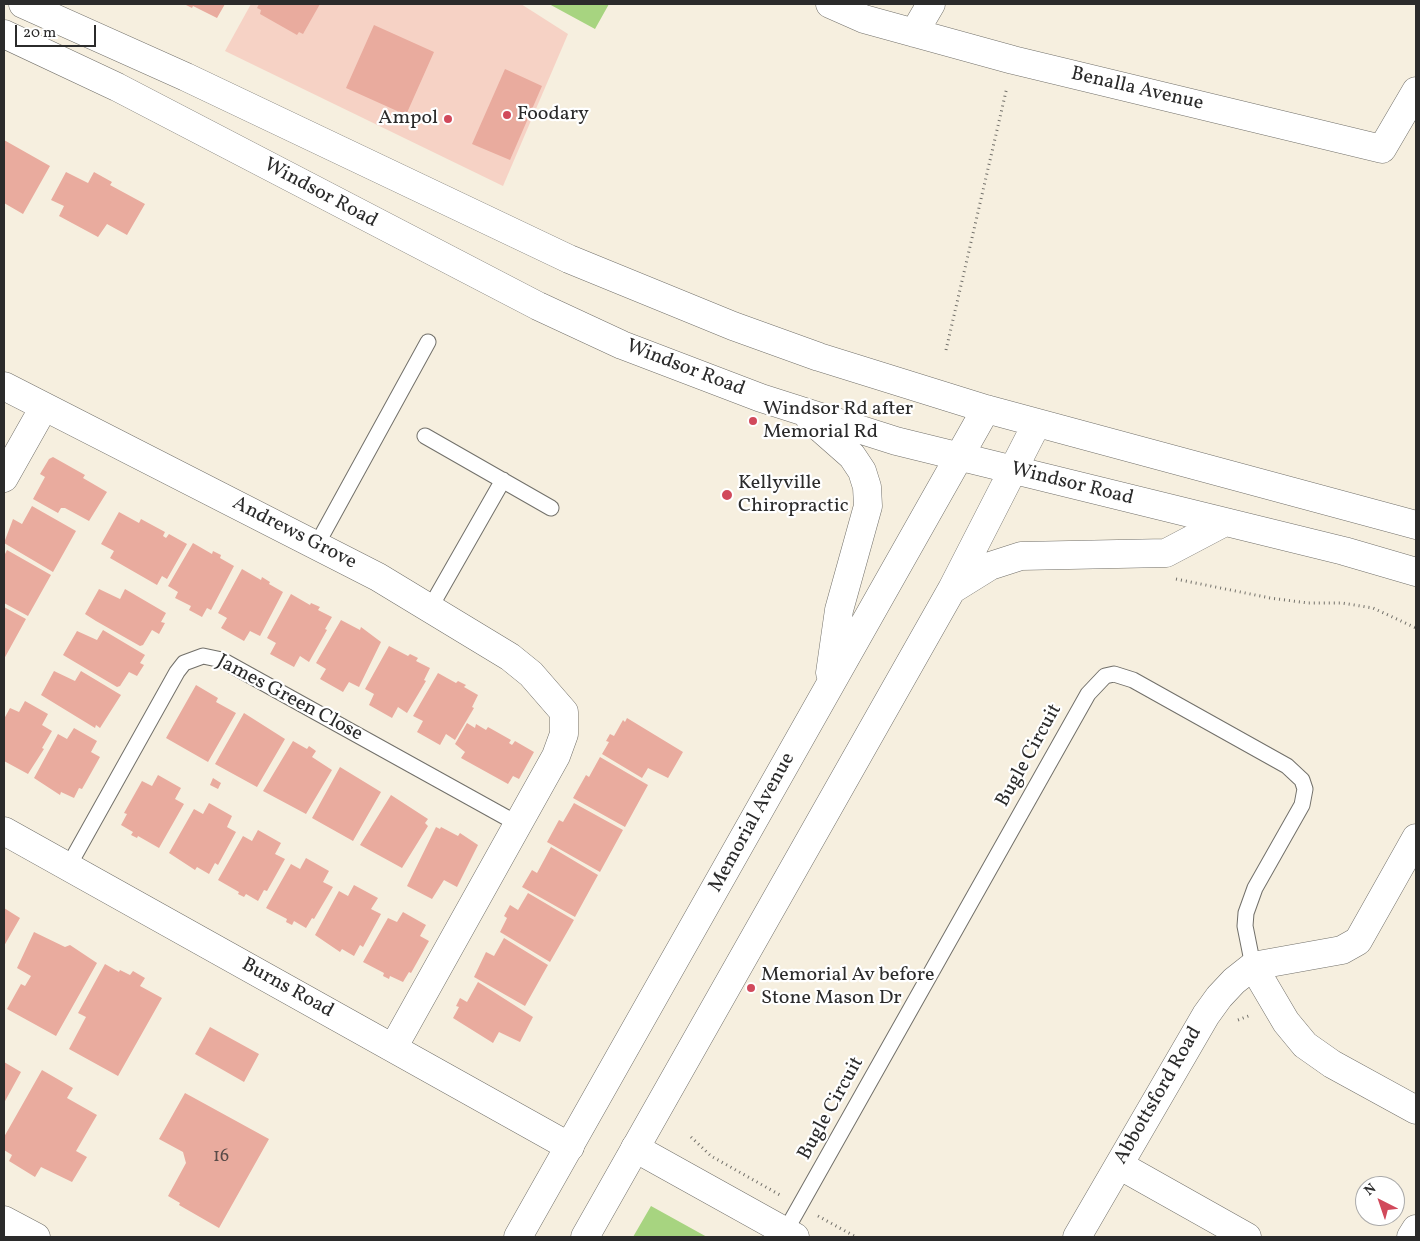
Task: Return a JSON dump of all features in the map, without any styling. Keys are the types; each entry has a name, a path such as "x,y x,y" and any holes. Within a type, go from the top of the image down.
{"main road":[{"path":"23,4 186,77 569,259 632,286 819,357 986,409 1416,525"},
{"name":"Benalla Avenue","path":"830,4 864,19 1013,60 1382,149 1416,90"},
{"path":"914,33 931,4"},
{"name":"Windsor Road","path":"4,34 117,86 538,306 622,345 803,413 896,442 1344,551 1416,572"},
{"name":"Andrews Grove","path":"4,386 378,577 510,657 531,674 564,712 564,734 561,745 518,824"},
{"path":"4,478 44,407"},
{"name":"Memorial Avenue","path":"518,1237 986,409"},
{"path":"803,413 852,456 862,471 867,487 868,506 838,610 828,687"},
{"path":"585,1237 952,589 1037,423"},
{"path":"952,589 990,566 1021,556 1166,553 1223,523"},
{"path":"393,1048 518,824"},
{"name":"Burns Road","path":"4,831 570,1147"},
{"path":"1416,838 1358,942 1350,947 1333,952 1253,966 1286,1022 1305,1045 1332,1064 1416,1110"},
{"name":"Abbottsford Road","path":"1077,1237 1206,1015 1234,981 1253,966"},
{"path":"635,1148 790,1234"},
{"path":"1119,1166 1246,1237"},
{"path":"4,1220 36,1237"},
{"path":"1411,1237 1416,1228"}],"lane":[{"path":"316,546 428,342"},
{"path":"425,436 551,508"},
{"path":"430,608 503,480"},
{"name":"James Green Close","path":"68,867 177,672 184,663 203,656 222,660 518,824"},
{"name":"Bugle Circuit","path":"790,1234 800,1206 1088,694 1105,676 1114,674 1133,680 1287,766 1302,780 1305,789 1302,805 1255,888 1246,913 1245,926 1253,966"}],"path":[{"path":"946,350 1013,60"},
{"path":"1172,578 1280,600 1342,603 1373,608 1416,628"},
{"path":"691,1137 711,1156 856,1237"}],"shaded area":[{"name":"Ampol","path":"251,4 521,4 568,34 503,186 225,51"}],"green space":[{"path":"549,4 609,4 595,29"},
{"path":"651,1206 707,1237 633,1237"}],"building":[{"path":"184,4 225,4 217,18 193,6 192,8"},
{"path":"259,4 320,4 303,34 299,32 297,35 260,14 261,10 257,8"},
{"path":"374,25 434,52 406,115 346,88"},
{"name":"Foodary","path":"505,69 542,86 510,160 472,144"},
{"path":"4,140 50,166 23,214 4,203"},
{"path":"66,172 88,183 94,172 112,182 110,185 145,204 127,235 107,224 98,237 59,216 64,206 51,200"},
{"path":"53,457 85,475 83,478 107,492 89,521 65,508 61,508 58,513 33,499 45,477 40,474 49,459"},
{"path":"32,506 76,531 53,572 4,543 13,519 22,524"},
{"path":"119,512 139,523 141,519 165,532 163,536 166,538 169,534 187,544 167,579 162,576 157,585 110,558 114,551 101,544"},
{"path":"193,543 212,554 213,551 221,555 220,558 234,566 211,610 207,608 202,617 189,610 191,606 175,598 178,592 168,586"},
{"path":"7,550 51,575 28,616 4,603 4,556"},
{"path":"242,569 261,580 262,577 270,582 269,584 283,592 260,636 250,631 244,641 221,628 227,618 218,613"},
{"path":"99,589 120,599 125,589 166,613 161,622 165,623 159,634 152,630 143,645 140,646 85,614"},
{"path":"291,594 310,605 311,603 320,607 318,610 332,617 309,662 300,656 294,667 270,654 276,643 267,638"},
{"path":"4,607 26,619 4,659"},
{"path":"341,620 360,630 361,627 381,642 359,687 349,682 343,692 320,679 326,669 316,663"},
{"path":"103,630 145,655 140,663 144,665 137,676 129,672 120,686 117,687 63,655 77,631 97,640"},
{"path":"389,646 408,656 410,654 418,658 416,661 430,668 424,680 426,681 407,713 398,707 392,718 369,705 374,694 365,689"},
{"path":"54,671 75,681 81,671 121,695 100,728 96,725 95,728 41,695"},
{"path":"438,673 456,683 458,681 466,685 464,687 478,695 472,707 474,708 455,740 446,734 440,745 417,732 423,721 413,716"},
{"path":"196,685 218,698 216,702 236,713 208,762 166,738"},
{"path":"25,701 48,714 42,725 52,731 42,748 44,749 28,774 4,761 4,719 10,708 19,712"},
{"path":"244,713 285,739 257,787 215,764"},
{"path":"627,718 683,752 668,778 648,768 642,778 602,754 609,742 606,741 610,734 614,736 623,720 625,722"},
{"path":"467,723 475,728 476,724 486,730 488,727 511,740 509,743 512,745 515,741 534,752 519,779 513,776 508,784 461,758 465,752 455,744"},
{"path":"74,728 97,741 91,752 100,757 82,789 79,788 74,798 61,792 60,795 34,778 58,734 67,739"},
{"path":"293,741 307,749 309,746 316,751 312,757 332,770 306,814 263,791"},
{"path":"600,757 648,785 625,827 573,798 586,775 589,777"},
{"path":"340,767 381,792 353,841 312,818"},
{"path":"158,775 181,788 175,799 184,804 159,848 138,836 137,838 131,835 133,832 121,825 127,814 124,813 142,781 152,786"},
{"path":"213,778 221,783 218,789 210,785"},
{"path":"391,795 428,819 425,823 428,826 402,868 360,845"},
{"path":"209,803 232,816 227,827 236,832 218,865 215,863 209,874 197,867 195,870 169,853 194,809 203,814"},
{"path":"574,803 623,830 600,872 547,842 559,820 563,822"},
{"path":"436,827 440,829 441,827 458,836 460,833 478,845 457,887 444,880 432,899 407,886"},
{"path":"258,830 281,843 275,854 285,859 267,891 264,890 258,901 246,894 244,897 238,894 239,892 218,880 243,836 252,841"},
{"path":"551,847 598,875 575,917 522,887 532,870 537,873"},
{"path":"306,858 329,871 323,882 333,887 314,919 312,918 306,928 294,921 292,925 286,922 287,919 266,908 291,864 300,869"},
{"path":"354,885 378,898 371,909 381,914 363,947 360,945 354,956 342,949 340,952 315,935 339,891 348,896"},
{"path":"528,893 574,920 550,962 500,932 507,918 504,916 510,905 518,910"},
{"path":"4,908 20,918 4,946"},
{"path":"403,912 426,925 420,936 429,941 411,973 409,972 403,982 390,976 389,979 383,976 384,973 363,962 388,918 397,922"},
{"path":"34,932 65,947 70,945 97,963 56,1036 7,1009 21,984 25,986 31,976 17,968"},
{"path":"504,938 548,965 525,1006 474,977 486,952 494,956"},
{"path":"105,964 119,972 120,970 130,975 133,971 145,978 140,986 162,998 118,1076 69,1049 86,1017 78,1013"},
{"path":"478,982 533,1017 520,1042 499,1032 493,1043 453,1018 459,1007 456,1006 460,998 467,1002"},
{"path":"210,1027 259,1054 244,1082 195,1054"},
{"path":"4,1062 21,1072 4,1103"},
{"path":"42,1070 73,1088 67,1098 97,1115 76,1151 87,1157 72,1182 41,1167 35,1177 9,1161 12,1155 4,1150 4,1137"},
{"path":"185,1093 269,1139 219,1228 179,1205 180,1203 168,1196 186,1163 183,1152 159,1139"}],"place":[{"name":"Foodary","path":"507,115"},
{"name":"Ampol","path":"448,119"},
{"name":"Windsor Rd after Memorial Rd","path":"753,421"},
{"name":"Kellyville Chiropractic","path":"727,495"},
{"name":"Memorial Av before Stone Mason Dr","path":"751,988"}]}
